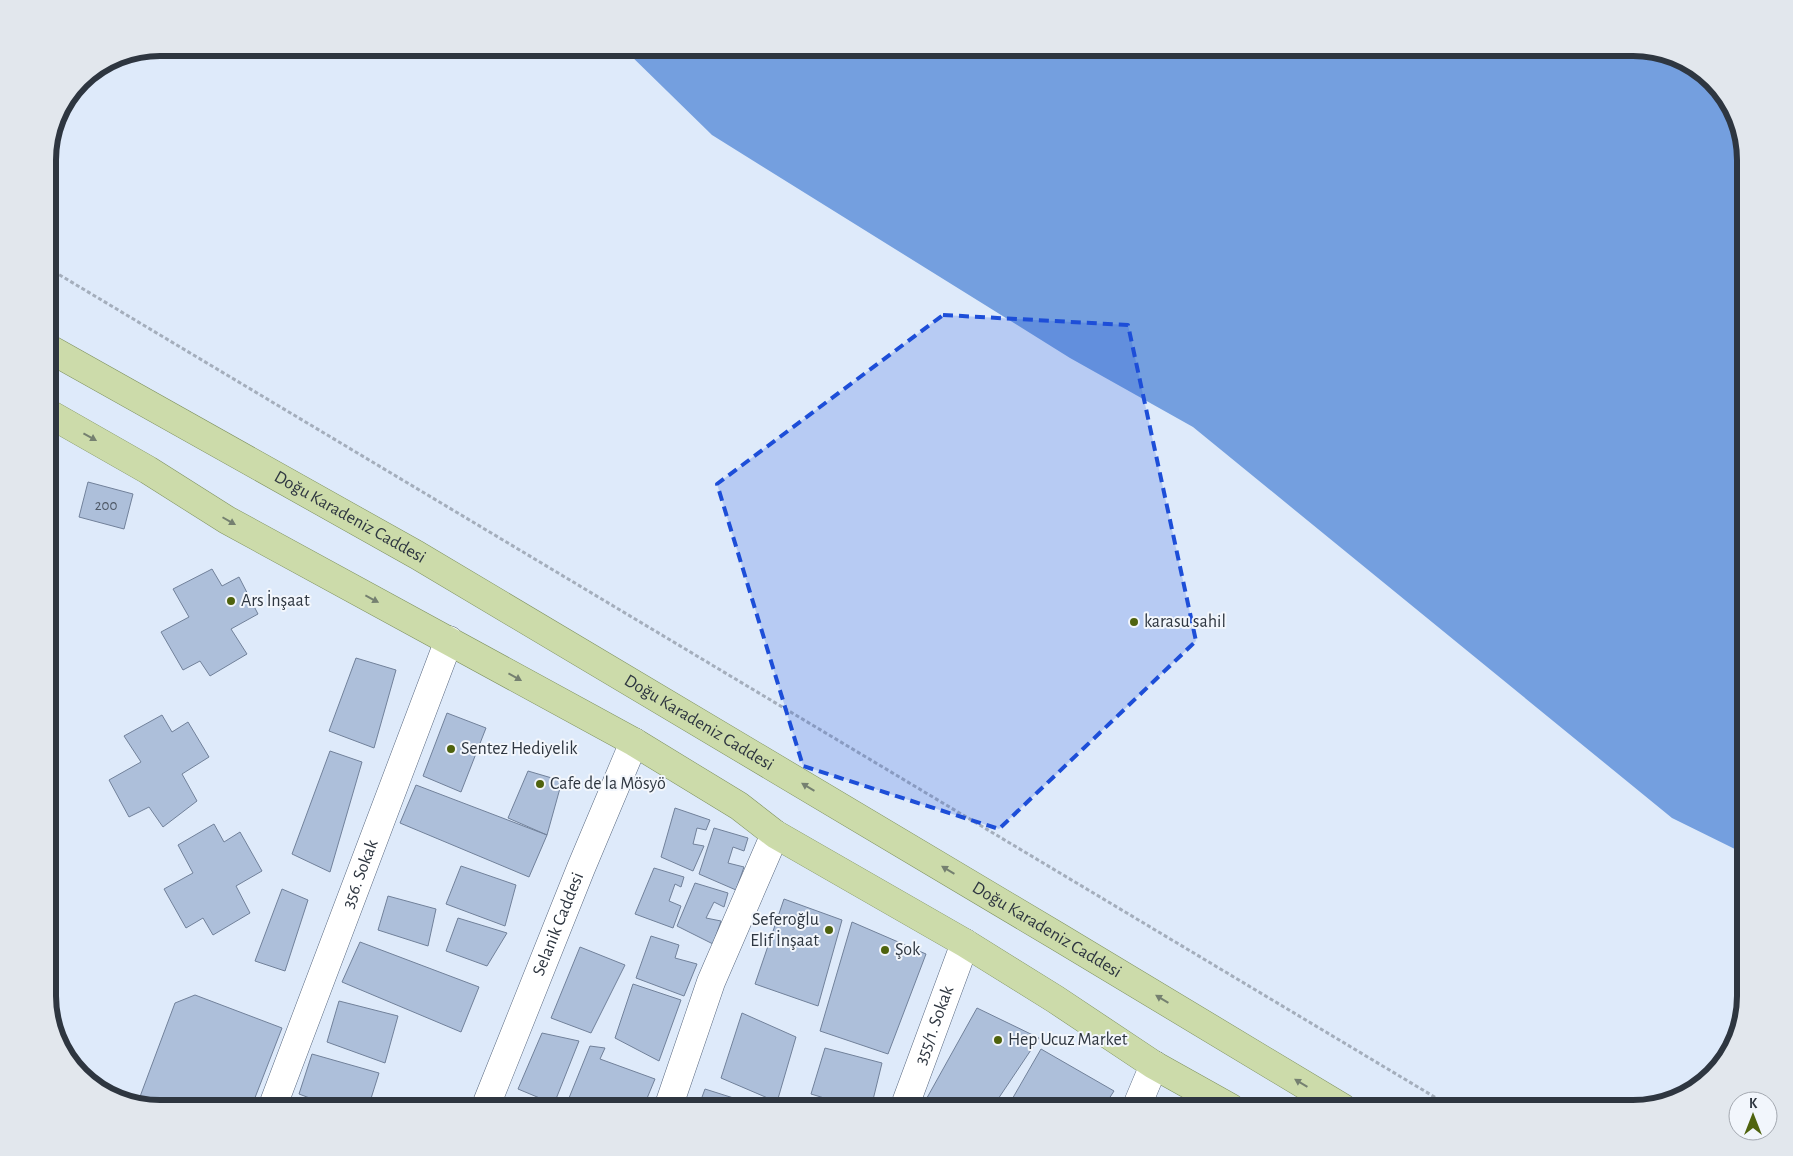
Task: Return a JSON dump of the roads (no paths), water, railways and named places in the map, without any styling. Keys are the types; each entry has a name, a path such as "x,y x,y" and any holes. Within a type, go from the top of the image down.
{"main road":[{"name":"Doğu Karadeniz Caddesi","path":"56,352 418,555 1330,1100"},
{"path":"56,418 148,470 226,520 634,742 739,806 775,834 965,943 1055,999 1154,1065 1216,1100"}],"street":[{"name":"356. Sokak","path":"275,1100 448,640"},
{"name":"Selanik Caddesi","path":"487,1100 634,742"},
{"path":"671,1100 711,982 775,834"},
{"name":"355/1. Sokak","path":"907,1100 965,943"},
{"path":"1139,1100 1154,1065"}],"water":[{"path":"631,56 1632,56 1659,60 1685,70 1711,92 1726,114 1735,140 1737,161 1737,850 1672,818 1193,427 1070,358 712,135"}],"place":[{"name":"Ars İnşaat","path":"231,601"},
{"name":"karasu sahil","path":"1134,622"},
{"name":"Sentez Hediyelik","path":"451,749"},
{"name":"Cafe de la Mösyö","path":"540,784"},
{"name":"Seferoğlu Elif İnşaat","path":"829,930"},
{"name":"Şok","path":"885,950"},
{"name":"Hep Ucuz Market","path":"998,1040"}]}
